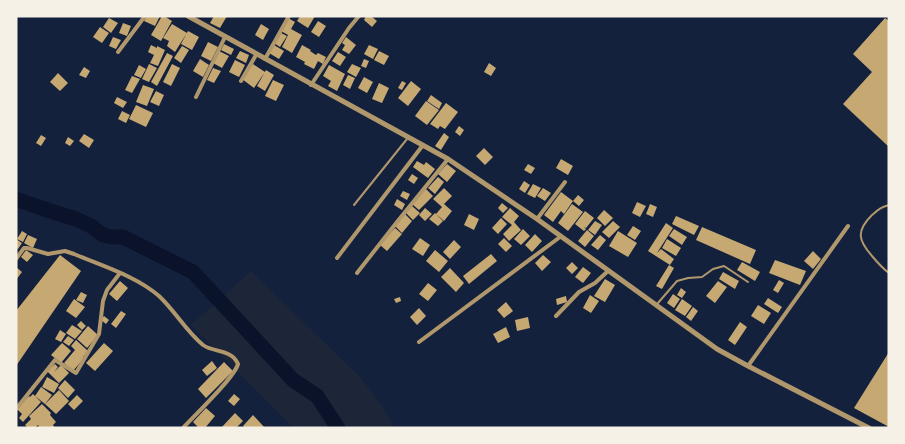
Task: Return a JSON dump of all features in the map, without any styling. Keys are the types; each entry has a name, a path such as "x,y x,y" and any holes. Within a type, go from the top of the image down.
{"street":[{"path":"118,52 145,16"},
{"path":"188,16 448,159 537,219 717,349 869,428"},
{"path":"265,59 289,16"},
{"path":"311,85 359,16"},
{"path":"196,97 225,37"},
{"path":"241,81 256,54"},
{"path":"338,258 423,145"},
{"path":"357,273 448,159"},
{"path":"537,219 565,182"},
{"path":"748,366 848,226"},
{"path":"420,342 560,237"},
{"path":"16,259 24,248 48,254 65,251 139,281 159,296 204,346 228,353 235,358 238,366 229,379 183,428"},
{"path":"556,316 579,292 595,283 608,271"},
{"path":"16,409 55,360 76,374 99,334 103,300 107,290 120,273"}],"lane":[{"path":"354,205 408,137"},
{"path":"889,205 881,207 865,223 861,236 863,245 889,273"},
{"path":"656,305 677,281 702,277 724,266 748,282"}],"shaded area":[{"path":"251,271 360,377 383,407 394,428 294,428 191,325"}],"building":[{"path":"147,16 160,16 155,26 144,21"},
{"path":"162,16 172,21 161,41 151,35"},
{"path":"214,16 227,16 220,28 210,23"},
{"path":"300,16 315,16 308,28 297,21"},
{"path":"366,16 371,16 377,21 372,27 364,20"},
{"path":"109,18 118,23 111,33 103,27"},
{"path":"288,18 295,22 291,29 302,35 292,53 282,47 288,35 281,31"},
{"path":"885,18 889,21 889,147 843,104 872,72 853,54"},
{"path":"318,21 326,26 319,37 311,32"},
{"path":"123,23 131,26 127,36 119,33"},
{"path":"172,24 187,33 175,52 167,46 169,41 163,38"},
{"path":"261,24 269,29 263,40 255,35"},
{"path":"100,27 109,33 102,43 93,37"},
{"path":"188,31 199,37 192,50 181,44"},
{"path":"281,33 287,36 280,47 274,43"},
{"path":"113,37 121,40 116,49 109,46"},
{"path":"346,37 356,45 349,54 342,50 345,45 342,43"},
{"path":"208,42 218,47 211,61 201,56"},
{"path":"224,44 234,49 231,55 221,50"},
{"path":"151,45 165,50 158,66 150,63 154,55 148,52"},
{"path":"274,45 284,51 279,59 269,53"},
{"path":"302,45 316,55 318,53 326,57 323,64 318,61 314,69 296,57"},
{"path":"369,45 378,49 373,59 364,54"},
{"path":"182,46 189,50 181,63 174,58"},
{"path":"219,51 229,56 222,68 213,63"},
{"path":"240,51 249,55 246,63 236,58"},
{"path":"379,51 389,56 384,65 374,60"},
{"path":"338,52 346,57 340,66 332,61"},
{"path":"167,53 173,56 157,86 151,82"},
{"path":"200,59 209,65 203,77 193,71"},
{"path":"364,59 369,61 366,68 361,66"},
{"path":"235,60 245,65 239,77 229,72"},
{"path":"489,63 496,68 491,76 484,72"},
{"path":"149,64 157,68 149,82 142,79"},
{"path":"172,64 180,68 171,86 163,82"},
{"path":"253,64 265,72 254,88 242,79"},
{"path":"352,64 361,68 356,77 347,72"},
{"path":"139,65 146,69 141,78 134,75"},
{"path":"329,65 345,74 337,91 328,86 331,81 323,76"},
{"path":"84,67 90,71 86,78 79,75"},
{"path":"213,68 221,71 214,83 207,80"},
{"path":"266,70 274,75 265,91 257,86"},
{"path":"58,73 68,83 60,91 50,82"},
{"path":"348,75 355,78 350,89 343,85"},
{"path":"132,76 140,79 132,93 125,90"},
{"path":"364,77 373,82 367,93 358,88"},
{"path":"273,80 284,85 276,101 265,96"},
{"path":"402,81 406,83 402,90 398,88"},
{"path":"411,81 421,89 408,106 398,98"},
{"path":"379,83 389,88 382,103 372,99"},
{"path":"143,85 154,89 147,106 136,102"},
{"path":"156,91 164,95 159,106 150,102"},
{"path":"431,95 442,103 439,109 427,101"},
{"path":"117,97 127,102 123,108 114,103"},
{"path":"426,101 439,110 427,125 415,116"},
{"path":"446,103 458,112 445,129 440,126 438,129 430,124"},
{"path":"136,105 153,113 146,127 129,119"},
{"path":"122,111 130,115 126,123 118,119"},
{"path":"459,126 464,130 460,136 455,132"},
{"path":"444,133 449,137 441,150 435,146"},
{"path":"84,134 94,140 89,148 79,141"},
{"path":"41,135 46,138 41,146 36,143"},
{"path":"68,137 74,141 70,146 65,143"},
{"path":"484,148 493,157 485,165 476,156"},
{"path":"561,159 573,166 568,175 556,168"},
{"path":"417,161 424,165 426,162 435,169 428,178 413,167"},
{"path":"447,164 456,171 447,182 438,174"},
{"path":"528,164 535,168 531,174 524,170"},
{"path":"412,174 418,178 414,184 408,180"},
{"path":"438,177 444,182 435,194 428,188"},
{"path":"524,181 530,185 525,193 519,189"},
{"path":"533,184 541,188 535,198 527,194"},
{"path":"444,188 452,196 444,204 452,211 444,221 436,214 442,207 433,199"},
{"path":"543,188 551,193 545,201 537,196"},
{"path":"426,189 433,196 419,210 412,204"},
{"path":"403,191 410,194 407,200 400,196"},
{"path":"561,192 573,201 564,214 561,211 553,222 544,215"},
{"path":"578,195 584,200 579,206 573,201"},
{"path":"397,199 405,204 402,210 394,205"},
{"path":"637,202 646,206 640,217 632,213"},
{"path":"502,203 508,208 503,213 498,208"},
{"path":"572,204 583,212 568,231 558,223"},
{"path":"650,204 657,207 653,217 646,214"},
{"path":"412,206 420,213 413,220 406,213"},
{"path":"425,208 432,214 425,221 419,215"},
{"path":"510,208 519,216 514,222 521,230 509,241 503,234 512,225 502,217"},
{"path":"604,210 613,218 605,226 597,218"},
{"path":"585,211 594,218 586,228 584,227 586,229 584,231 575,224"},
{"path":"435,213 443,221 438,226 429,219"},
{"path":"405,214 412,221 402,233 395,226"},
{"path":"469,214 479,219 474,230 464,225"},
{"path":"676,216 699,226 694,235 672,224"},
{"path":"501,218 507,224 498,234 492,228"},
{"path":"595,221 602,225 595,235 588,230"},
{"path":"613,221 620,227 609,238 602,232"},
{"path":"666,223 673,228 657,253 661,249 674,259 670,265 648,251"},
{"path":"633,226 641,231 635,240 627,235"},
{"path":"702,227 756,250 750,264 696,240"},
{"path":"395,228 402,234 387,251 380,245"},
{"path":"523,229 530,236 521,245 514,239"},
{"path":"674,229 687,237 682,245 669,236"},
{"path":"587,230 594,236 585,247 578,241"},
{"path":"22,231 27,234 23,242 17,239"},
{"path":"618,231 637,243 628,257 609,246"},
{"path":"535,234 542,241 532,252 525,245"},
{"path":"28,235 37,239 33,248 24,243"},
{"path":"600,235 606,240 598,250 591,245"},
{"path":"420,238 430,245 423,256 412,249"},
{"path":"504,238 512,246 506,252 498,244"},
{"path":"16,239 22,243 18,249 16,248"},
{"path":"667,239 681,248 676,256 662,248"},
{"path":"454,240 461,247 450,259 443,252"},
{"path":"26,250 33,255 27,262 21,257"},
{"path":"435,250 448,261 439,272 426,261"},
{"path":"813,251 821,259 813,269 804,261"},
{"path":"491,254 497,261 469,284 463,276"},
{"path":"60,255 81,271 16,366 16,311"},
{"path":"543,255 551,262 542,271 535,263"},
{"path":"775,260 806,271 800,285 769,273"},
{"path":"572,262 578,268 572,274 566,268"},
{"path":"742,262 760,272 755,281 737,270"},
{"path":"669,265 674,268 662,289 656,286"},
{"path":"16,267 22,272 16,280"},
{"path":"583,267 591,273 583,283 575,277"},
{"path":"450,268 464,283 456,292 441,277"},
{"path":"723,272 739,281 735,289 719,279"},
{"path":"605,279 615,285 605,302 594,296"},
{"path":"779,280 784,283 778,293 773,290"},
{"path":"120,281 128,288 117,301 109,294"},
{"path":"718,281 727,287 715,303 706,296"},
{"path":"428,283 437,290 428,301 419,294"},
{"path":"681,288 686,292 682,298 677,295"},
{"path":"81,292 87,295 83,303 76,300"},
{"path":"673,294 680,299 674,308 667,303"},
{"path":"590,295 599,301 591,313 583,308"},
{"path":"566,296 567,302 557,305 556,299"},
{"path":"400,297 401,301 396,303 394,299"},
{"path":"768,298 782,307 778,313 764,304"},
{"path":"74,299 85,307 76,318 66,311"},
{"path":"682,299 692,306 685,316 675,310"},
{"path":"506,302 513,311 504,318 497,310"},
{"path":"758,305 771,313 764,324 751,316"},
{"path":"693,307 698,311 691,321 686,317"},
{"path":"419,308 426,316 417,325 410,317"},
{"path":"121,311 126,314 116,328 111,324"},
{"path":"104,316 109,320 106,324 101,320"},
{"path":"528,317 530,328 517,331 515,320"},
{"path":"81,321 86,326 82,330 77,325"},
{"path":"740,322 747,327 735,345 728,340"},
{"path":"72,325 82,331 75,339 66,333"},
{"path":"88,326 98,335 87,348 77,339"},
{"path":"506,327 510,337 498,343 493,334"},
{"path":"60,330 66,334 61,342 55,339"},
{"path":"68,336 74,340 69,346 63,342"},
{"path":"76,340 88,351 73,371 64,363 75,350 71,346"},
{"path":"62,343 71,351 61,363 51,355"},
{"path":"104,343 113,351 95,371 86,363"},
{"path":"889,352 889,427 854,408"},
{"path":"212,361 217,368 207,376 202,370"},
{"path":"224,362 233,371 206,398 198,389"},
{"path":"55,364 58,367 54,372 61,365 69,373 59,383 47,371"},
{"path":"47,377 59,384 54,393 42,387"},
{"path":"65,380 75,390 68,398 58,388"},
{"path":"41,387 52,395 45,404 35,396"},
{"path":"59,390 69,401 56,414 45,404"},
{"path":"33,394 41,402 23,422 19,418 22,414 17,409"},
{"path":"234,394 240,399 234,406 228,401"},
{"path":"77,395 83,401 74,410 68,404"},
{"path":"42,404 51,413 50,415 56,422 53,425 55,428 37,428 38,425 35,428 28,428 25,425 31,419 29,416"},
{"path":"206,408 215,416 205,428 199,428 193,422"},
{"path":"235,413 243,421 236,428 221,428"},
{"path":"253,415 265,428 245,428 243,426"}],"waterway":[{"path":"16,199 76,219 91,226 103,235 123,237 193,272 293,380 317,396 338,428"}]}
